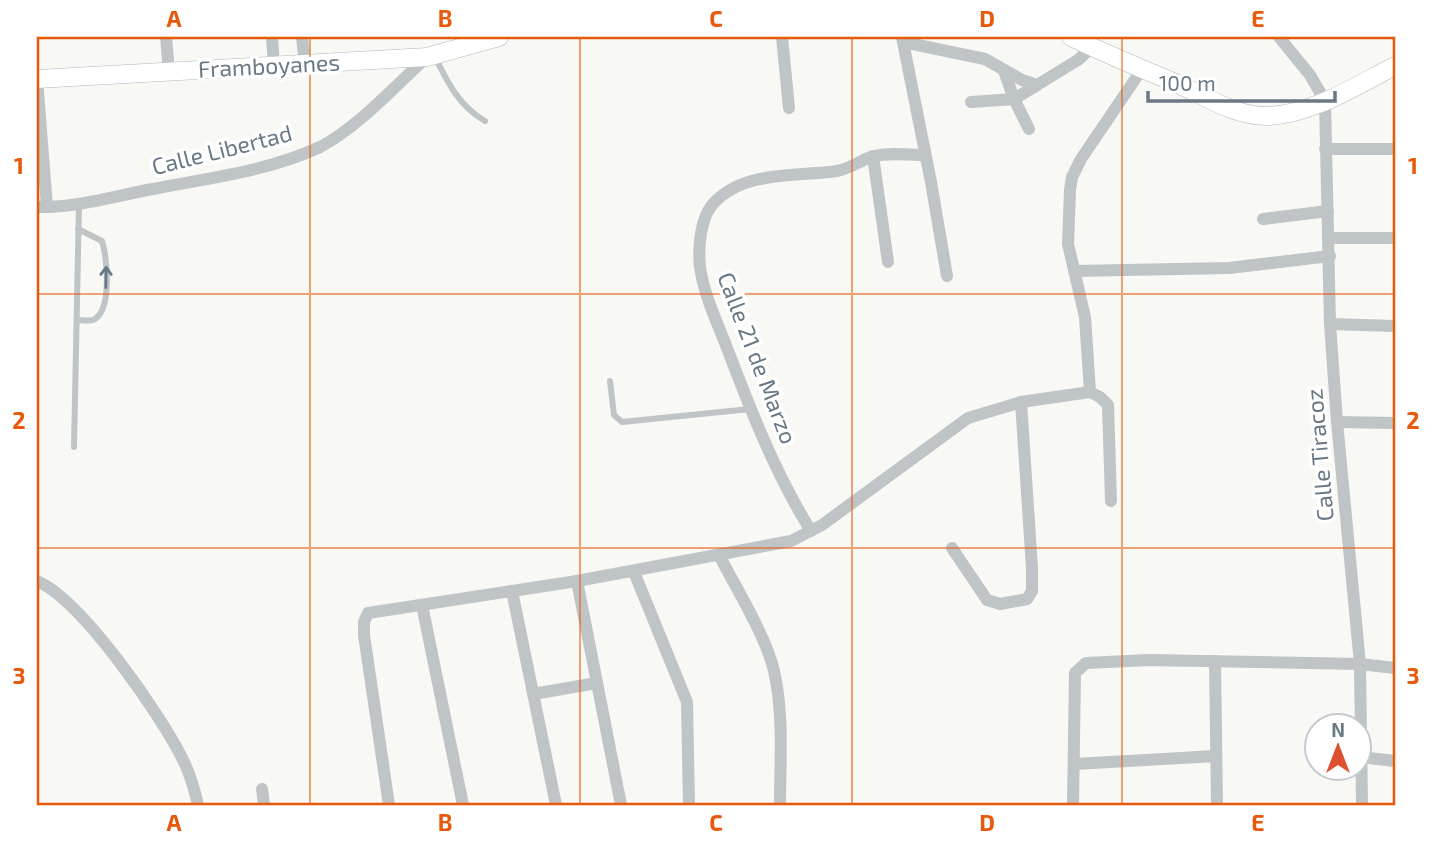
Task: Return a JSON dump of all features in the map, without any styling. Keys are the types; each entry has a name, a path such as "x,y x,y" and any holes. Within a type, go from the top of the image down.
{"main road":[{"name":"Framboyanes","path":"37,79 430,56 499,37"},
{"path":"1071,37 1238,113 1269,116 1325,101 1395,66"}],"street":[{"path":"166,37 169,72"},
{"path":"272,37 274,66"},
{"path":"302,37 304,65"},
{"path":"782,37 789,108"},
{"path":"1279,37 1310,75 1325,101"},
{"path":"947,276 903,39 985,59 1004,71 1037,85"},
{"path":"971,102 1014,99 1062,71 1092,47"},
{"name":"Calle Libertad","path":"42,207 79,204 234,173 284,160 320,146 344,132 430,56"},
{"path":"1090,392 1085,317 1068,244 1072,177 1081,159 1142,69"},
{"path":"1004,71 1029,129"},
{"path":"37,79 42,207"},
{"name":"Calle Tiracoz","path":"1325,101 1330,324 1360,664 1360,712"},
{"path":"1325,149 1395,149"},
{"name":"Calle 21 de Marzo","path":"811,531 789,495 750,409 707,295 700,248 705,219 710,208 721,197 743,183 841,171 873,156 924,155"},
{"path":"873,156 888,262"},
{"path":"1263,219 1328,211"},
{"path":"1329,238 1395,238"},
{"path":"1074,271 1229,268 1330,256"},
{"path":"1330,324 1395,326"},
{"path":"388,805 364,635 364,622 368,613 634,572 791,541 811,531 968,418 1021,402 1090,392 1108,405 1111,501"},
{"path":"952,548 986,600 1000,604 1027,599 1032,591 1021,402"},
{"path":"1337,422 1395,423"},
{"path":"719,555 753,619 774,670 780,715 780,805"},
{"path":"634,572 687,702 689,805"},
{"path":"577,581 621,805"},
{"path":"37,582 69,604 106,646 151,705 184,762 198,805"},
{"path":"512,591 556,805"},
{"path":"422,605 463,805"},
{"path":"1215,661 1217,805"},
{"path":"1073,805 1075,673 1086,663 1215,661 1360,664 1395,668"},
{"path":"533,694 597,683"},
{"path":"1074,764 1216,756"},
{"path":"1372,758 1395,761"},
{"name":"Calle Tiracoz","path":"1361,782 1362,805"},
{"path":"193,783 209,805"},
{"path":"262,789 264,805"}],"lane":[{"path":"430,56 453,93 469,112 485,121"},
{"path":"74,447 79,204"},
{"path":"76,320 93,320 102,313 106,294 107,256 102,241 78,229"},
{"path":"610,380 614,415 622,422 750,409"}]}
